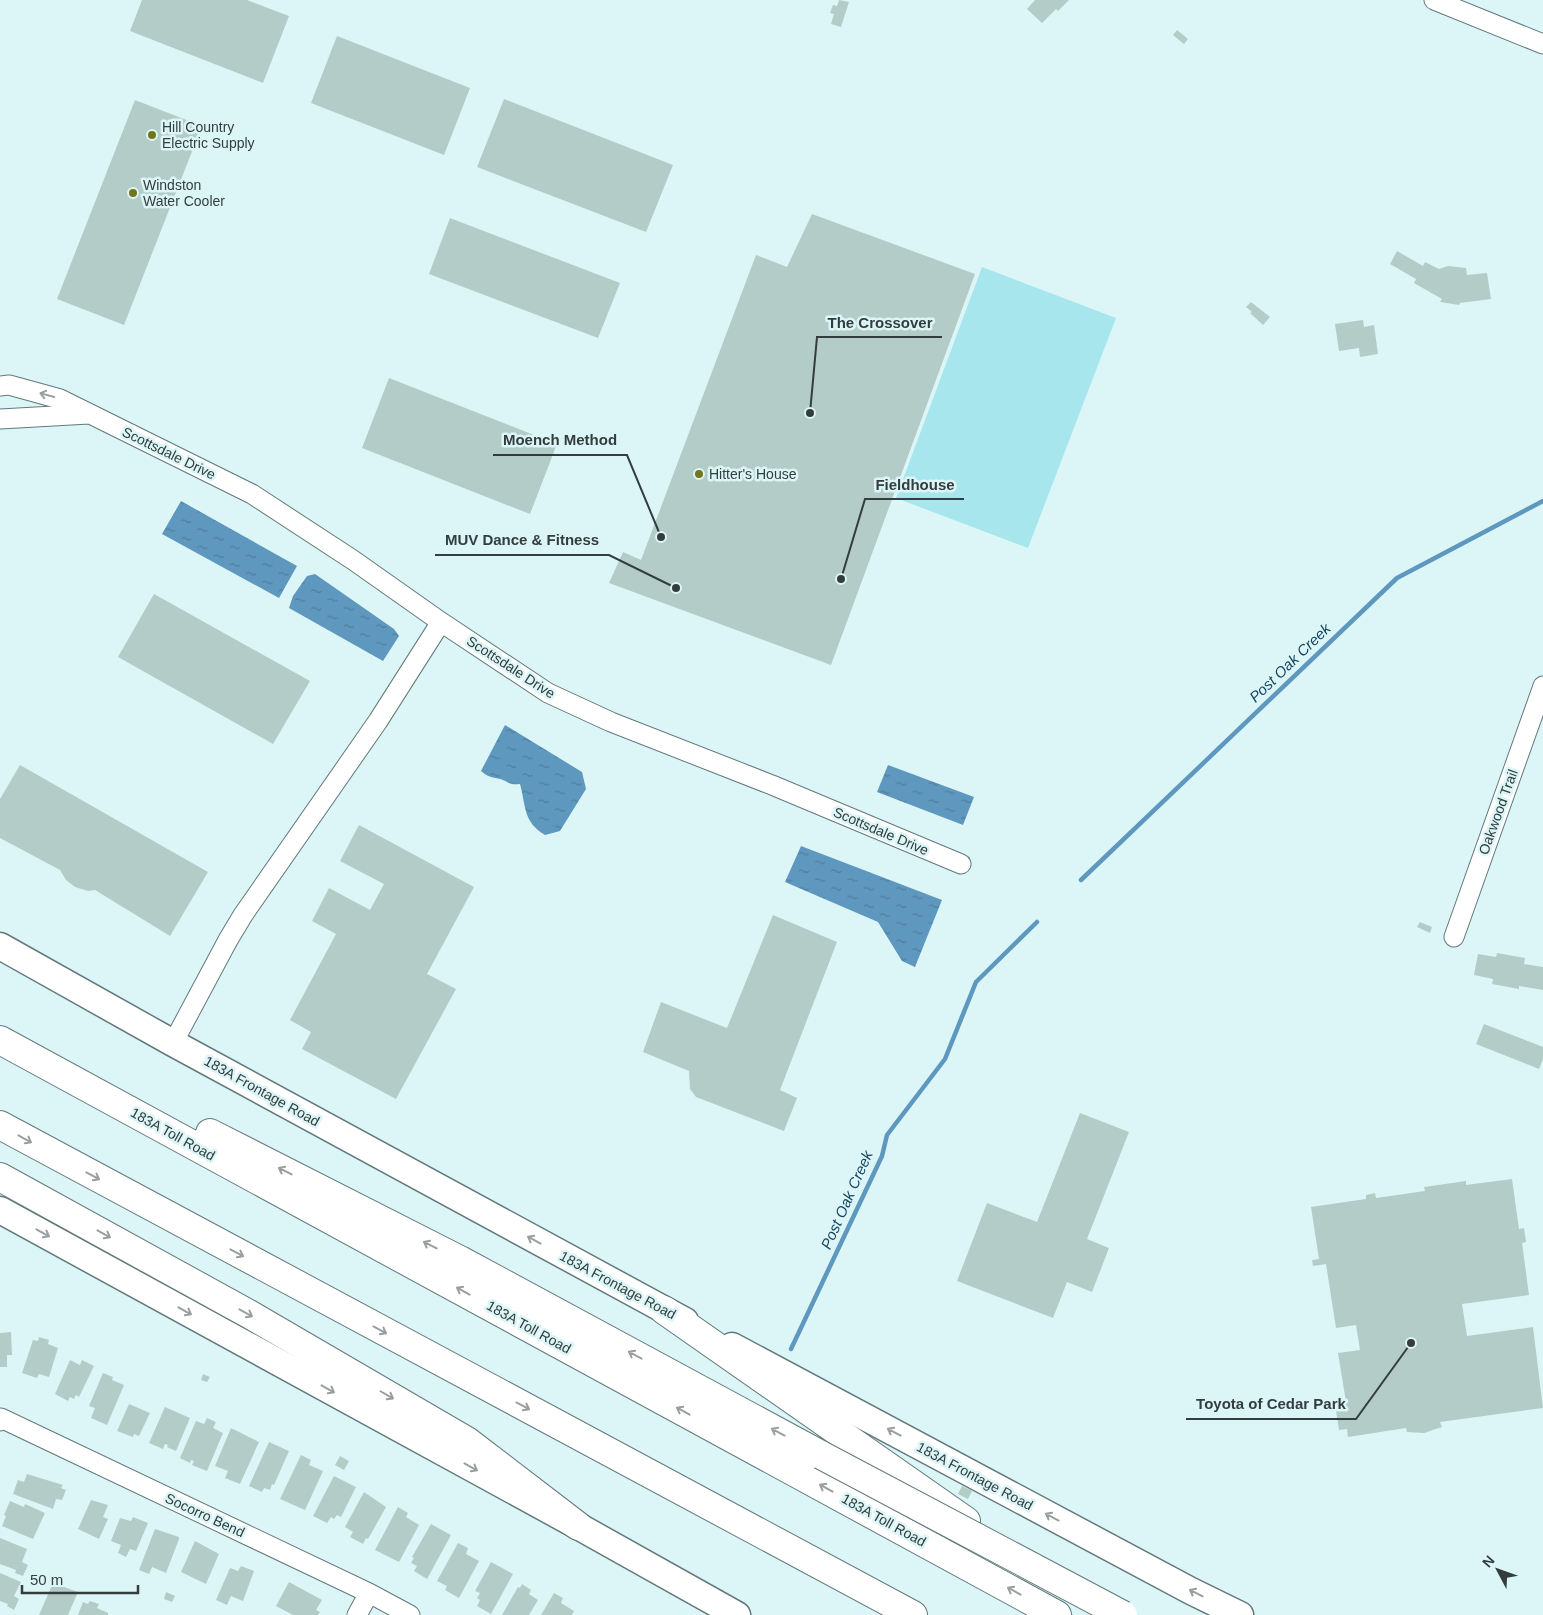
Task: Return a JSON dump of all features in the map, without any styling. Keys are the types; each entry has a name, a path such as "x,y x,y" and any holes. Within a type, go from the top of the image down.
{"highway":[{"path":"0,1038 85,1070 425,1242 1123,1615"},
{"name":"183A Toll Road","path":"0,1038 1057,1615"},
{"path":"0,1125 913,1615"},
{"path":"0,1177 249,1314 467,1442 578,1526"},
{"path":"664,1310 891,1470 1104,1615"}],"main road":[{"name":"183A Frontage Road","path":"0,946 173,1043 664,1310 1174,1582 1240,1615"},
{"path":"0,1210 737,1615"}],"street":[{"path":"1434,0 1543,44"},
{"name":"Scottsdale Drive","path":"0,386 9,385 60,399 252,494 353,560 441,622 548,693 611,722 772,785 961,864"},
{"name":"Scottsdale Drive","path":"0,419 91,414"},
{"path":"173,1043 228,940 243,916 378,721 441,622"},
{"name":"Oakwood Trail","path":"1454,937 1543,686"},
{"name":"Socorro Bend","path":"0,1421 1,1418 369,1593 410,1615"},
{"path":"357,1615 369,1593"}],"shaded area":[{"path":"982,267 1116,318 1028,548 896,498"}],"water":[{"path":"181,501 297,566 279,598 162,534"},
{"path":"315,574 394,629 399,636 383,661 289,608 293,596 307,576"},
{"path":"505,725 582,772 586,789 560,831 545,835 533,825 526,813 520,784 511,784 481,771"},
{"path":"888,765 974,797 963,825 877,792"},
{"path":"801,846 942,900 915,967 902,961 878,922 785,882"}],"building":[{"path":"142,0 247,0 289,16 263,83 130,31"},
{"path":"839,0 849,2 841,27 831,24 834,14 830,13 833,5 837,6"},
{"path":"1035,0 1069,0 1058,11 1056,9 1042,23 1027,9"},
{"path":"1177,30 1188,39 1184,44 1173,35"},
{"path":"337,36 470,88 444,155 311,103"},
{"path":"504,99 673,165 646,232 477,167"},
{"path":"135,100 202,126 124,325 57,299"},
{"path":"812,214 975,274 831,665 609,583 623,552 641,560 756,255 787,267"},
{"path":"450,218 620,283 598,338 429,274"},
{"path":"1397,251 1423,266 1425,262 1439,269 1448,266 1466,268 1467,275 1487,273 1491,299 1460,303 1459,305 1440,302 1442,299 1414,283 1416,279 1390,264"},
{"path":"1251,302 1270,317 1263,325 1246,307"},
{"path":"1363,320 1364,327 1374,325 1378,354 1360,357 1359,348 1339,351 1335,324"},
{"path":"389,378 557,444 530,514 362,448"},
{"path":"154,594 310,681 273,744 118,657"},
{"path":"20,765 208,872 170,936 95,890 88,891 75,887 66,880 60,870 0,838 0,799"},
{"path":"359,825 474,887 427,974 456,989 396,1099 302,1049 311,1032 290,1020 336,934 312,921 329,888 370,910 384,884 340,861"},
{"path":"773,915 837,942 780,1090 797,1098 784,1131 696,1097 690,1089 689,1071 643,1052 661,1002 727,1028"},
{"path":"1420,922 1432,927 1430,933 1417,927"},
{"path":"1497,953 1525,958 1524,964 1543,967 1543,990 1519,986 1519,989 1492,984 1493,979 1474,975 1478,954 1496,957"},
{"path":"1484,1024 1543,1047 1543,1059 1539,1069 1476,1044"},
{"path":"1080,1113 1129,1132 1087,1239 1109,1248 1092,1292 1067,1282 1053,1318 957,1281 987,1203 1037,1222"},
{"path":"1512,1179 1519,1229 1524,1228 1526,1242 1522,1243 1529,1295 1462,1304 1467,1336 1533,1327 1543,1408 1440,1422 1442,1427 1424,1433 1407,1432 1406,1428 1348,1437 1347,1429 1339,1430 1335,1404 1346,1402 1338,1353 1360,1350 1356,1325 1336,1328 1326,1264 1313,1266 1312,1260 1319,1259 1311,1207 1366,1199 1366,1195 1375,1193 1376,1198 1425,1191 1424,1187 1466,1181 1466,1185"},
{"path":"11,1332 12,1355 7,1355 7,1367 0,1367 0,1333"},
{"path":"39,1337 49,1340 48,1344 58,1348 49,1377 39,1374 37,1378 22,1373 33,1340 38,1341"},
{"path":"70,1360 80,1365 82,1360 94,1366 79,1397 76,1395 74,1399 70,1397 68,1401 55,1394"},
{"path":"103,1373 113,1377 112,1380 124,1385 107,1425 91,1418 95,1408 89,1406"},
{"path":"203,1374 210,1377 207,1382 201,1380"},
{"path":"129,1404 150,1413 139,1436 134,1434 133,1437 117,1431"},
{"path":"165,1407 190,1418 176,1451 165,1444 163,1449 149,1443"},
{"path":"207,1418 216,1422 213,1428 223,1433 207,1471 192,1465 194,1461 191,1460 190,1463 180,1458 196,1421 204,1424"},
{"path":"231,1428 259,1442 240,1484 225,1478 228,1471 215,1466"},
{"path":"269,1442 289,1451 274,1485 272,1484 270,1490 264,1488 262,1492 249,1486"},
{"path":"301,1455 311,1460 309,1465 323,1471 305,1510 280,1499"},
{"path":"340,1456 349,1461 344,1470 335,1465"},
{"path":"27,1474 63,1485 61,1488 66,1490 62,1500 56,1499 53,1509 13,1494 18,1480 24,1482"},
{"path":"334,1476 356,1487 341,1517 337,1515 334,1519 331,1517 327,1523 313,1516"},
{"path":"962,1486 972,1491 968,1499 958,1494"},
{"path":"364,1492 386,1507 368,1539 366,1538 363,1544 350,1537 353,1532 345,1527"},
{"path":"91,1500 108,1505 103,1517 108,1519 99,1539 78,1529"},
{"path":"10,1501 24,1507 25,1504 45,1513 33,1539 2,1526"},
{"path":"398,1507 408,1513 406,1517 419,1525 399,1562 375,1550"},
{"path":"133,1517 148,1523 136,1551 130,1549 126,1557 118,1553 121,1545 111,1541 120,1518 131,1521"},
{"path":"431,1524 451,1535 427,1579 414,1571 417,1566 411,1563 414,1558 412,1557"},
{"path":"155,1529 179,1537 179,1539 166,1573 152,1567 149,1574 139,1570"},
{"path":"0,1538 27,1549 22,1562 28,1565 23,1576 15,1573 16,1570 0,1564"},
{"path":"195,1541 219,1554 206,1584 181,1572"},
{"path":"458,1543 468,1548 466,1554 479,1561 459,1598 445,1590 447,1586 437,1581"},
{"path":"491,1562 513,1574 491,1614 477,1606 480,1600 477,1598 480,1593 475,1591"},
{"path":"241,1566 254,1571 243,1601 231,1596 227,1605 216,1600 230,1568 238,1571"},
{"path":"0,1573 21,1582 14,1596 19,1599 14,1610 7,1606 8,1604 0,1601"},
{"path":"289,1582 322,1600 316,1610 320,1612 318,1615 293,1615 276,1606"},
{"path":"53,1583 78,1592 68,1615 39,1615"},
{"path":"522,1584 531,1590 529,1594 538,1600 529,1615 502,1615 518,1587 520,1588"},
{"path":"166,1592 175,1596 172,1602 164,1599"},
{"path":"554,1593 563,1598 561,1603 574,1611 572,1615 541,1615"},
{"path":"90,1601 99,1604 97,1608 108,1613 108,1615 78,1615 83,1602 88,1604"}],"waterway":[{"name":"Post Oak Creek","path":"1081,880 1397,578 1543,501"},
{"name":"Post Oak Creek","path":"791,1349 882,1156 887,1135 945,1059 976,982 1037,922"}],"place":[{"name":"Hill Country Electric Supply","path":"152,135"},
{"name":"Windston Water Cooler","path":"133,193"},
{"name":"The Crossover","path":"810,413"},
{"name":"Hitter's House","path":"699,474"},
{"name":"Moench Method","path":"661,537"},
{"name":"Fieldhouse","path":"841,579"},
{"name":"MUV Dance & Fitness","path":"676,588"},
{"name":"Toyota of Cedar Park","path":"1411,1343"}]}
